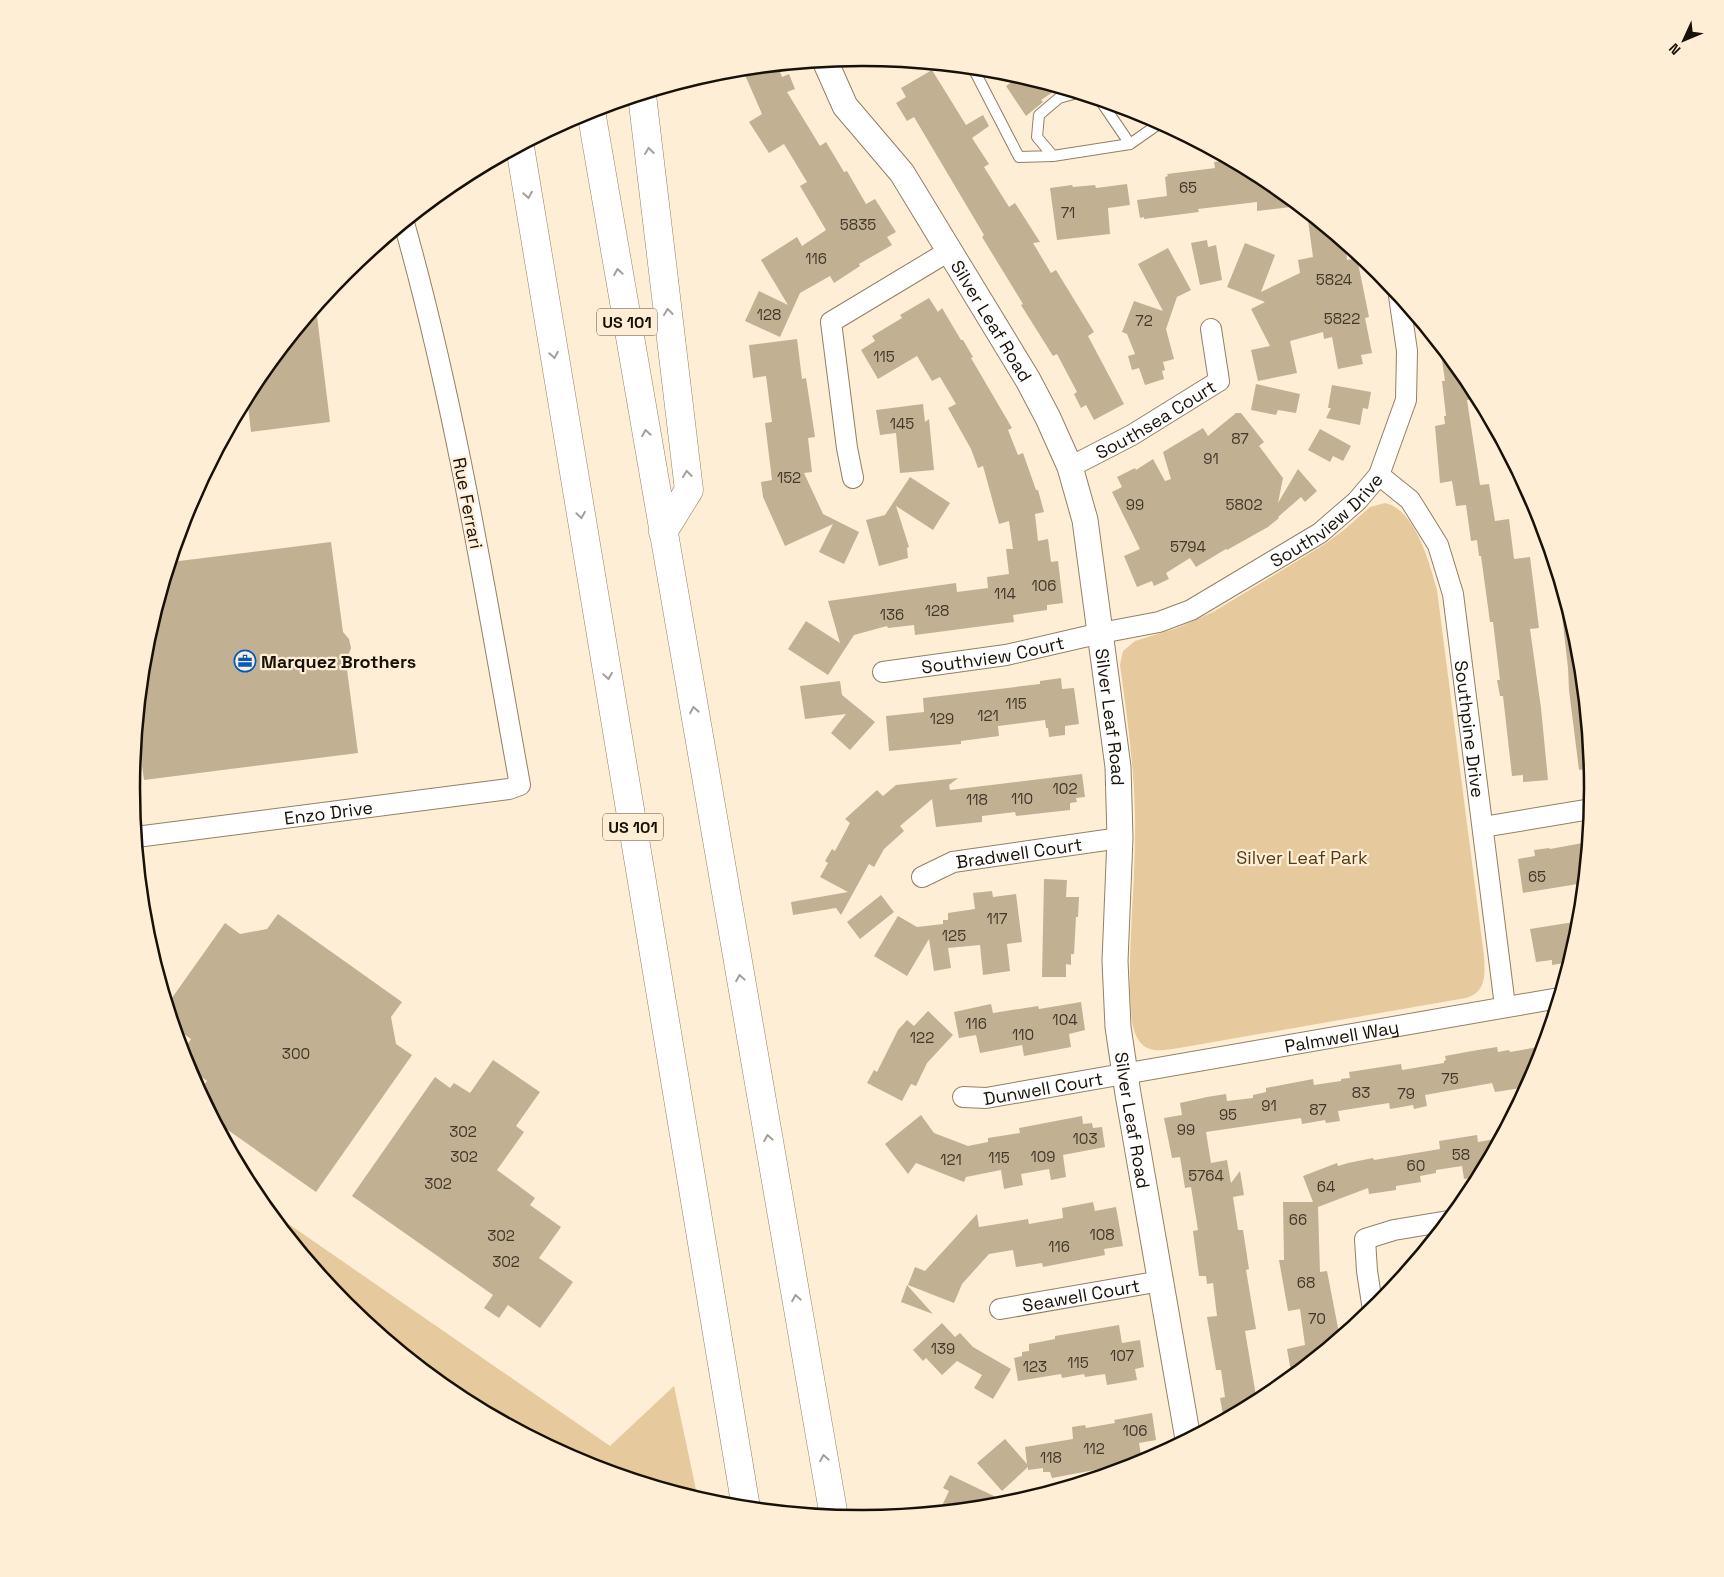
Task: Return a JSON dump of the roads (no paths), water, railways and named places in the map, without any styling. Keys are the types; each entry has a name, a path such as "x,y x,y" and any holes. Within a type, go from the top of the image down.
{"highway":[{"path":"643,101 689,490 663,532"},
{"name":"US 101","path":"591,119 833,1510"},
{"name":"US 101","path":"521,152 745,1501"}],"street":[{"name":"Silver Leaf Road","path":"828,67 845,106 902,173 1028,380 1070,467 1085,520 1118,767 1120,838 1115,961 1118,1027 1124,1073 1187,1433"},
{"name":"Rue Ferrari","path":"406,229 421,285 454,431 520,785"},
{"path":"853,478 847,448 831,322 950,251"},
{"name":"Southview Drive","path":"1101,633 1159,622 1191,610 1320,533 1357,501 1379,475 1406,400 1408,351 1403,310"},
{"name":"Southsea Court","path":"1070,467 1132,435 1218,381 1211,329"},
{"name":"Southpine Drive","path":"1379,475 1410,500 1424,522 1438,545 1453,594 1505,1006"},
{"name":"Southview Court","path":"883,672 1006,655 1101,633"},
{"name":"Enzo Drive","path":"141,836 508,789 520,785"},
{"path":"1483,827 1584,810"},
{"name":"Bradwell Court","path":"922,877 953,862 1120,838"},
{"name":"Palmwell Way","path":"1124,1073 1553,999"},
{"name":"Dunwell Court","path":"962,1097 986,1098 1124,1073"},
{"path":"1372,1300 1365,1239 1394,1230 1439,1222"},
{"name":"Seawell Court","path":"1000,1309 1161,1281"}],"lane":[{"path":"977,76 1020,157 1053,156 1130,144 1153,128"},
{"path":"1053,156 1037,137 1039,115 1059,98 1065,96"},
{"path":"1107,110 1130,144"}],"place":[{"name":"Marquez Brothers","path":"245,661"}],"park label":[{"name":"Silver Leaf Park","path":"1302,857"}]}
